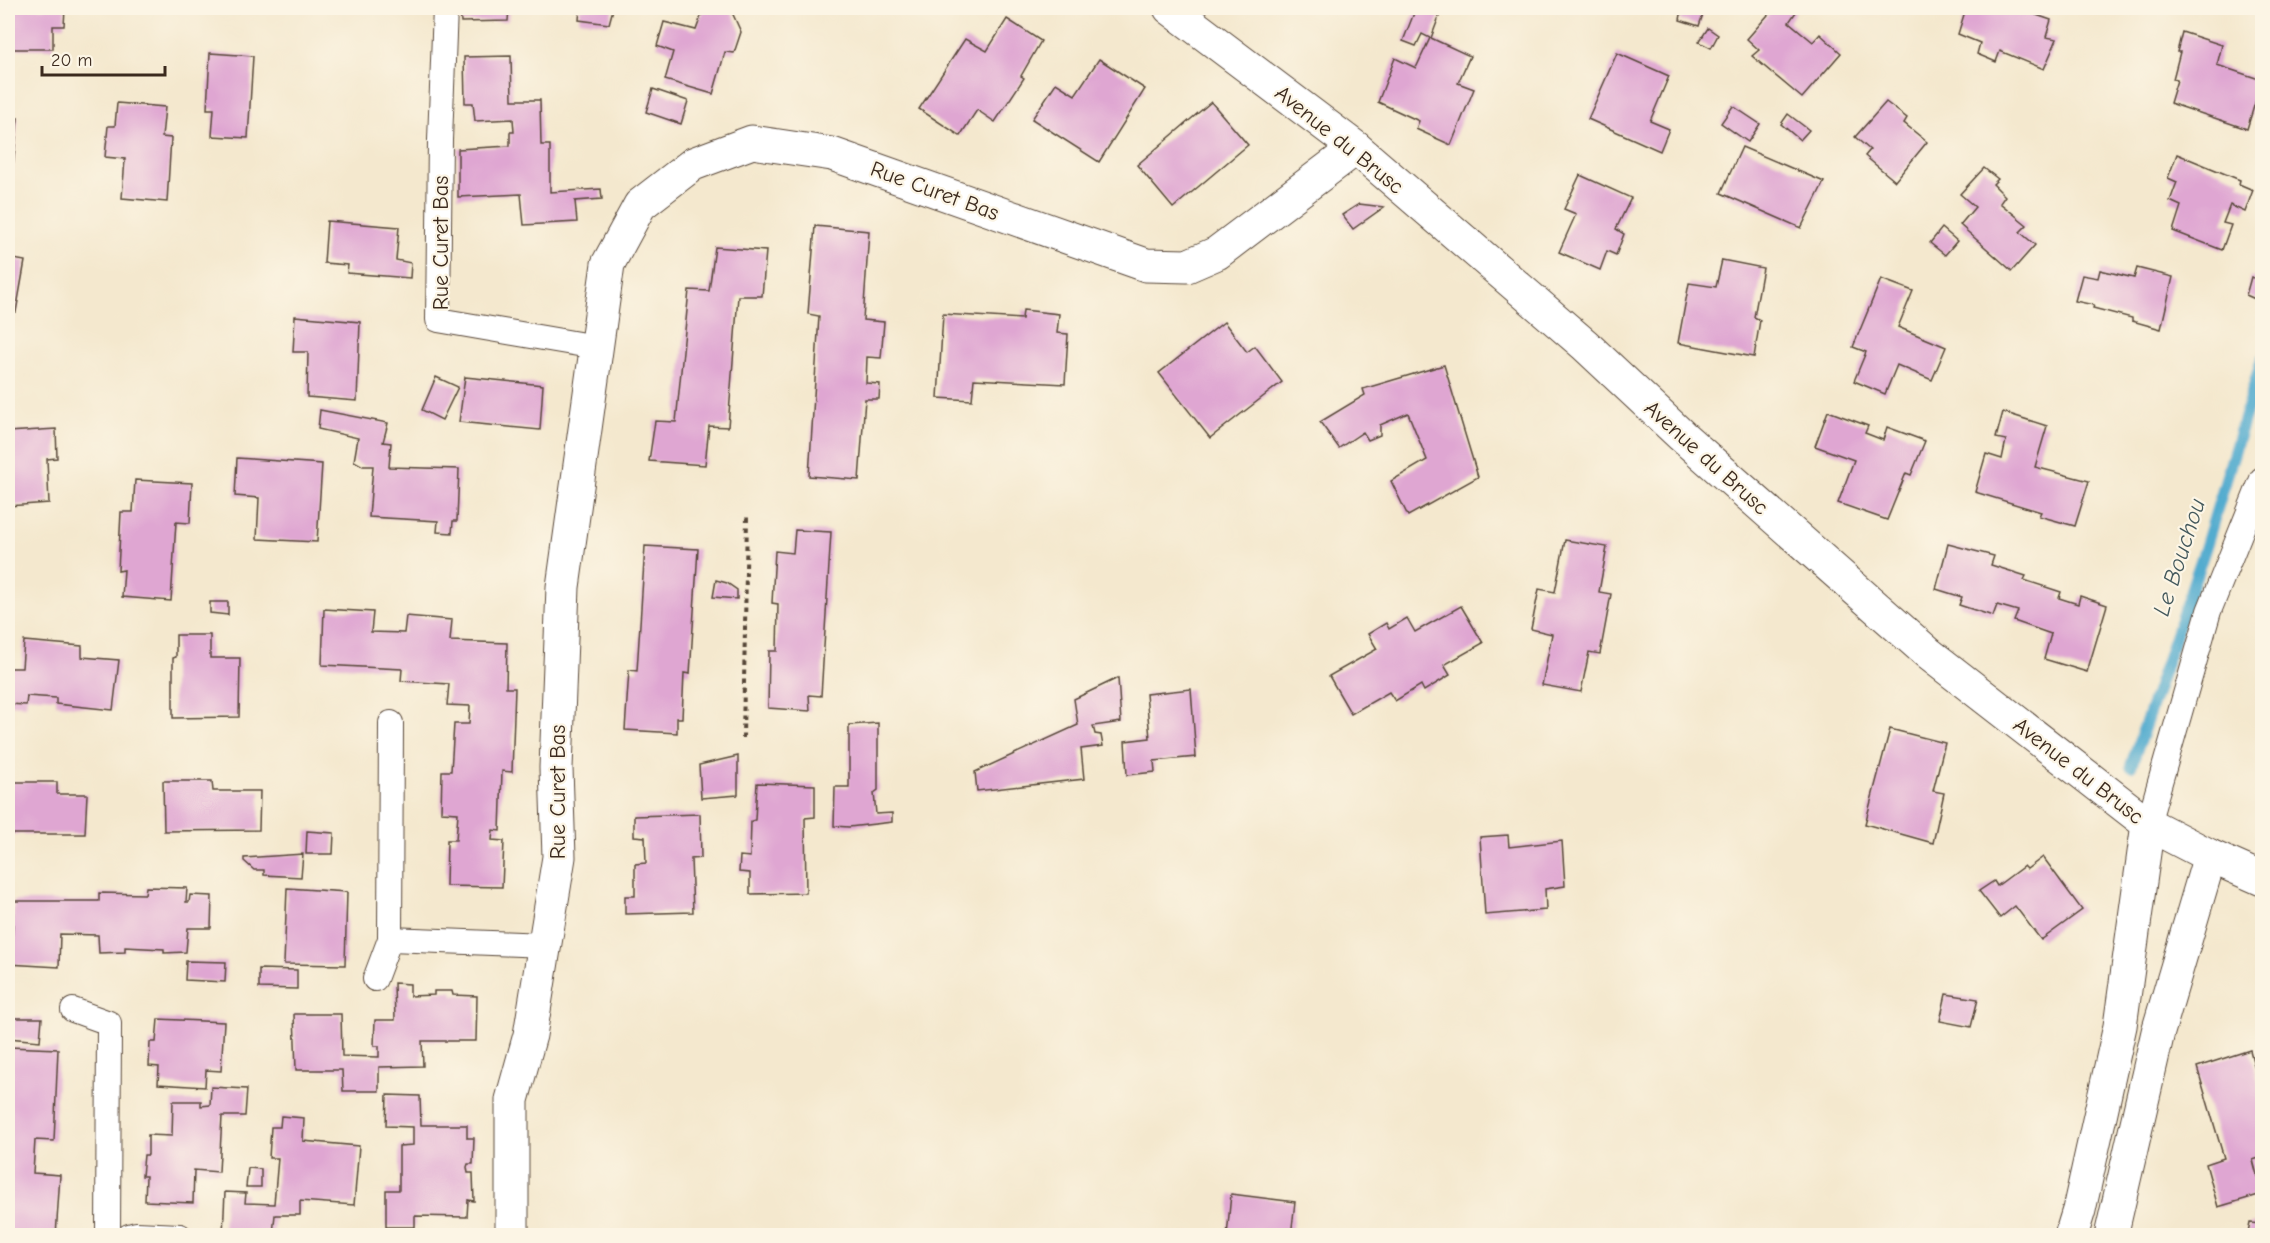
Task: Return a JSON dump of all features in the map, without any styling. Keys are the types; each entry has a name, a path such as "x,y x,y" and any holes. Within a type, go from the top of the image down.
{"street":[{"name":"Avenue du Brusc","path":"1170,8 1356,148 1585,345 1682,436 1929,654 2148,824 2210,856 2262,879"},
{"name":"Rue Curet Bas","path":"512,1236 512,1100 530,1035 559,857 556,768 563,586 608,264 640,205 693,164 752,142 832,154 1146,265 1187,266 1217,253 1356,148"},
{"path":"2071,1236 2079,1210 2120,1026 2148,824"},
{"path":"2111,1236 2158,1032 2210,856"}],"lane":[{"name":"Rue Curet Bas","path":"446,8 440,130 438,320 596,347"},
{"path":"2148,824 2209,611 2262,479"},
{"path":"375,979 390,939 391,723"},
{"path":"390,939 545,945"},
{"path":"73,1010 109,1023 108,1236"},
{"path":"129,1236 136,1234 180,1236"}],"path":[{"path":"743,738 747,516"}],"building":[{"path":"8,8 65,8 64,26 53,26 53,49 8,49"},
{"path":"460,8 509,8 508,21 461,22"},
{"path":"580,8 627,8 626,10 613,9 609,24 579,20"},
{"path":"704,8 730,8 741,32 734,53 725,52 713,94 665,80 673,52 657,46 664,22 696,30"},
{"path":"1416,8 1424,8 1440,14 1431,38 1470,56 1458,83 1474,89 1451,145 1416,129 1419,121 1378,102 1395,58 1416,68 1430,38 1422,34 1416,46 1403,41"},
{"path":"1678,8 1705,8 1699,26 1680,20 1682,9"},
{"path":"1774,8 1789,8 1796,12 1789,22 1813,42 1820,34 1841,53 1802,98 1752,56 1759,50 1747,39"},
{"path":"1966,8 2016,8 2051,20 2046,37 2057,39 2044,69 2000,51 1996,62 1977,54 1980,43 1958,34"},
{"path":"1007,19 1041,41 1021,76 1024,78 995,122 977,110 960,136 919,109 965,39 987,51"},
{"path":"1708,28 1718,35 1711,48 1699,42"},
{"path":"2182,32 2222,45 2217,65 2262,80 2247,129 2170,103 2177,80 2173,79"},
{"path":"210,53 253,56 248,138 212,136 214,109 207,109"},
{"path":"1617,53 1669,76 1650,121 1669,129 1660,151 1588,119"},
{"path":"511,56 512,100 540,100 541,145 550,145 550,192 601,189 602,199 575,201 577,222 524,225 521,194 458,197 458,149 510,146 510,132 514,132 513,119 475,121 473,103 465,103 464,57"},
{"path":"1099,59 1145,89 1099,162 1032,119 1056,83 1075,95"},
{"path":"653,89 688,101 681,124 646,112"},
{"path":"1211,102 1248,145 1173,208 1137,165"},
{"path":"1886,102 1907,118 1904,123 1927,142 1895,181 1865,156 1870,150 1855,137"},
{"path":"117,103 165,107 162,137 171,138 167,202 122,198 125,159 105,157 108,126 115,126"},
{"path":"1733,106 1760,124 1748,142 1721,123"},
{"path":"1788,114 1809,130 1800,140 1781,124"},
{"path":"8,117 18,118 9,205 8,205"},
{"path":"1742,147 1824,182 1801,228 1721,193"},
{"path":"2177,154 2240,180 2239,184 2253,190 2245,212 2230,205 2223,223 2231,225 2222,250 2173,231 2181,206 2170,201 2177,182 2168,178"},
{"path":"1984,168 1998,179 1993,184 2005,196 2000,203 2027,225 2020,232 2035,245 2012,271 1960,225 1975,207 1960,194"},
{"path":"1580,175 1631,198 1616,229 1624,234 1616,255 1607,251 1600,270 1559,252 1576,214 1564,209"},
{"path":"1359,204 1384,207 1353,229 1342,215"},
{"path":"327,221 399,227 396,260 411,263 410,278 347,273 348,265 324,263"},
{"path":"815,226 869,231 863,320 884,322 881,358 867,357 866,383 880,384 879,399 865,399 859,480 809,476 819,316 808,314"},
{"path":"1942,228 1957,241 1945,255 1930,243"},
{"path":"715,247 766,251 762,296 738,296 728,427 709,426 705,465 649,461 655,421 676,422 689,290 709,291"},
{"path":"8,258 25,261 16,312 8,310"},
{"path":"1722,260 1763,268 1754,317 1760,320 1754,357 1678,343 1689,283 1716,287"},
{"path":"2137,268 2173,277 2161,329 2132,321 2132,318 2093,308 2094,305 2075,301 2082,275 2098,278 2100,270 2134,278"},
{"path":"2251,277 2262,281 2262,302 2246,295"},
{"path":"1881,279 1913,291 1898,327 1946,347 1932,380 1897,365 1885,394 1854,381 1866,352 1853,347"},
{"path":"1023,310 1059,314 1057,333 1068,334 1065,384 974,379 972,400 938,398 943,314 1022,319"},
{"path":"295,316 360,322 357,401 307,397 308,352 293,352"},
{"path":"1224,322 1247,352 1255,346 1282,382 1210,438 1159,373"},
{"path":"1444,365 1478,477 1408,516 1391,481 1427,460 1408,413 1380,425 1380,435 1368,440 1363,432 1339,448 1320,422 1365,395 1363,389"},
{"path":"436,377 458,387 442,420 422,410"},
{"path":"465,377 543,385 540,430 459,422"},
{"path":"320,410 388,423 383,442 391,443 389,467 459,469 457,521 453,521 452,533 437,532 438,521 369,517 373,466 363,466 354,461 358,438 318,429"},
{"path":"1828,411 1868,426 1865,433 1883,440 1887,427 1925,441 1911,475 1906,473 1887,520 1838,503 1854,460 1815,446"},
{"path":"2003,412 2047,426 2035,467 2089,481 2075,526 2039,516 2041,512 1975,492 1986,454 2002,459 2006,440 1996,438"},
{"path":"56,429 57,458 47,459 49,503 8,506 8,432"},
{"path":"237,458 322,464 317,542 257,539 259,498 235,496"},
{"path":"135,480 192,483 190,523 176,522 171,601 122,597 124,570 118,571 121,512 133,512"},
{"path":"795,530 831,532 821,696 809,695 810,711 768,708 769,651 777,651 778,604 772,603 775,551 793,553"},
{"path":"1565,540 1607,547 1599,592 1611,594 1600,654 1589,652 1581,692 1542,685 1552,634 1531,629 1539,589 1555,592"},
{"path":"1948,544 1994,556 1991,565 2026,576 2024,580 2061,592 2059,598 2078,604 2080,596 2107,605 2087,672 2044,659 2051,634 2014,621 2018,611 1997,605 1993,616 1959,605 1962,597 1936,589"},
{"path":"645,546 698,549 690,674 684,673 682,718 677,718 677,733 625,730 629,670 637,671"},
{"path":"716,580 727,583 737,590 737,599 713,597"},
{"path":"210,602 228,602 228,615 210,613"},
{"path":"1461,606 1483,643 1444,665 1450,675 1424,691 1421,685 1395,701 1389,692 1351,714 1329,676 1377,649 1368,634 1386,623 1389,629 1407,618 1415,632"},
{"path":"324,609 373,612 371,632 404,633 406,616 452,620 450,641 507,643 506,688 515,688 512,772 502,771 500,831 493,830 492,840 504,841 502,887 446,886 447,840 456,840 458,813 441,812 442,771 451,771 454,724 469,724 470,706 447,705 449,684 401,681 402,669 322,665"},
{"path":"176,635 210,635 210,658 240,658 239,717 173,718 173,658 176,657"},
{"path":"24,641 82,646 82,657 119,660 113,710 56,704 56,698 27,696 26,705 8,704 8,668 22,668"},
{"path":"1118,678 1121,722 1093,726 1095,734 1101,735 1103,746 1081,749 1084,779 977,791 975,772 1078,725 1074,699"},
{"path":"1191,689 1196,757 1154,761 1155,772 1127,775 1125,741 1150,738 1146,694"},
{"path":"878,723 878,790 874,793 876,814 892,813 892,822 849,827 834,826 835,787 849,787 849,725"},
{"path":"1890,729 1945,743 1933,791 1944,793 1933,843 1865,824"},
{"path":"738,756 738,795 701,798 699,765"},
{"path":"163,781 212,781 213,791 260,791 259,830 164,831"},
{"path":"8,782 57,782 57,794 87,794 85,834 8,834"},
{"path":"757,783 815,785 815,817 805,818 806,893 750,894 750,873 739,872 740,856 750,857 751,821 755,820"},
{"path":"700,814 701,858 691,859 693,912 625,914 625,896 635,896 635,864 646,863 645,837 634,836 634,816"},
{"path":"307,831 334,833 333,854 306,854"},
{"path":"1508,835 1509,847 1562,841 1565,886 1545,889 1546,910 1485,915 1480,837"},
{"path":"303,854 301,877 264,875 264,870 254,870 244,861 244,858"},
{"path":"2043,857 2082,910 2041,940 2015,906 2000,918 1979,891 1994,881 1997,886 2024,866 2027,869"},
{"path":"146,887 187,888 186,902 189,902 190,895 212,896 211,928 188,928 186,952 164,953 164,949 125,947 125,952 99,953 98,935 60,934 59,967 8,964 8,941 12,941 14,901 99,901 99,893 145,894"},
{"path":"287,888 347,892 345,965 284,964"},
{"path":"186,961 226,962 225,982 185,980"},
{"path":"259,969 297,970 297,989 259,988"},
{"path":"394,983 410,984 410,996 434,995 434,991 452,991 453,995 477,996 476,1041 422,1041 423,1066 379,1067 379,1091 343,1091 342,1070 296,1070 294,1014 341,1014 342,1056 379,1057 379,1046 374,1046 375,1020 395,1020"},
{"path":"1946,994 1978,999 1971,1027 1940,1021"},
{"path":"8,1018 42,1018 40,1041 8,1038"},
{"path":"158,1019 224,1022 221,1071 206,1070 205,1087 158,1084 159,1067 149,1066 150,1042 156,1042"},
{"path":"8,1047 58,1049 54,1141 35,1140 33,1173 60,1175 56,1236 8,1236"},
{"path":"2250,1050 2262,1096 2262,1157 2253,1160 2262,1194 2218,1207 2206,1164 2224,1158 2197,1067"},
{"path":"211,1087 247,1089 245,1116 222,1116 219,1172 194,1170 193,1203 145,1201 146,1176 142,1176 144,1155 148,1155 148,1135 172,1136 173,1101 201,1101 201,1106 210,1105"},
{"path":"387,1095 420,1096 421,1125 467,1125 467,1138 474,1138 473,1164 468,1164 467,1167 468,1173 473,1173 474,1201 468,1200 467,1217 415,1216 415,1227 386,1227 386,1190 399,1190 399,1146 413,1145 413,1127 386,1126"},
{"path":"281,1116 304,1118 303,1141 359,1146 354,1205 300,1201 300,1215 275,1215 273,1233 223,1233 225,1192 246,1193 245,1203 274,1204 278,1158 269,1158 271,1127 280,1127"},
{"path":"248,1168 261,1169 261,1187 246,1187"},
{"path":"1231,1194 1295,1202 1291,1236 1227,1236"},
{"path":"2250,1223 2262,1224 2262,1234 2248,1233"}],"waterway":[{"name":"Le Bouchou","path":"2131,766 2205,549 2262,359"}]}
